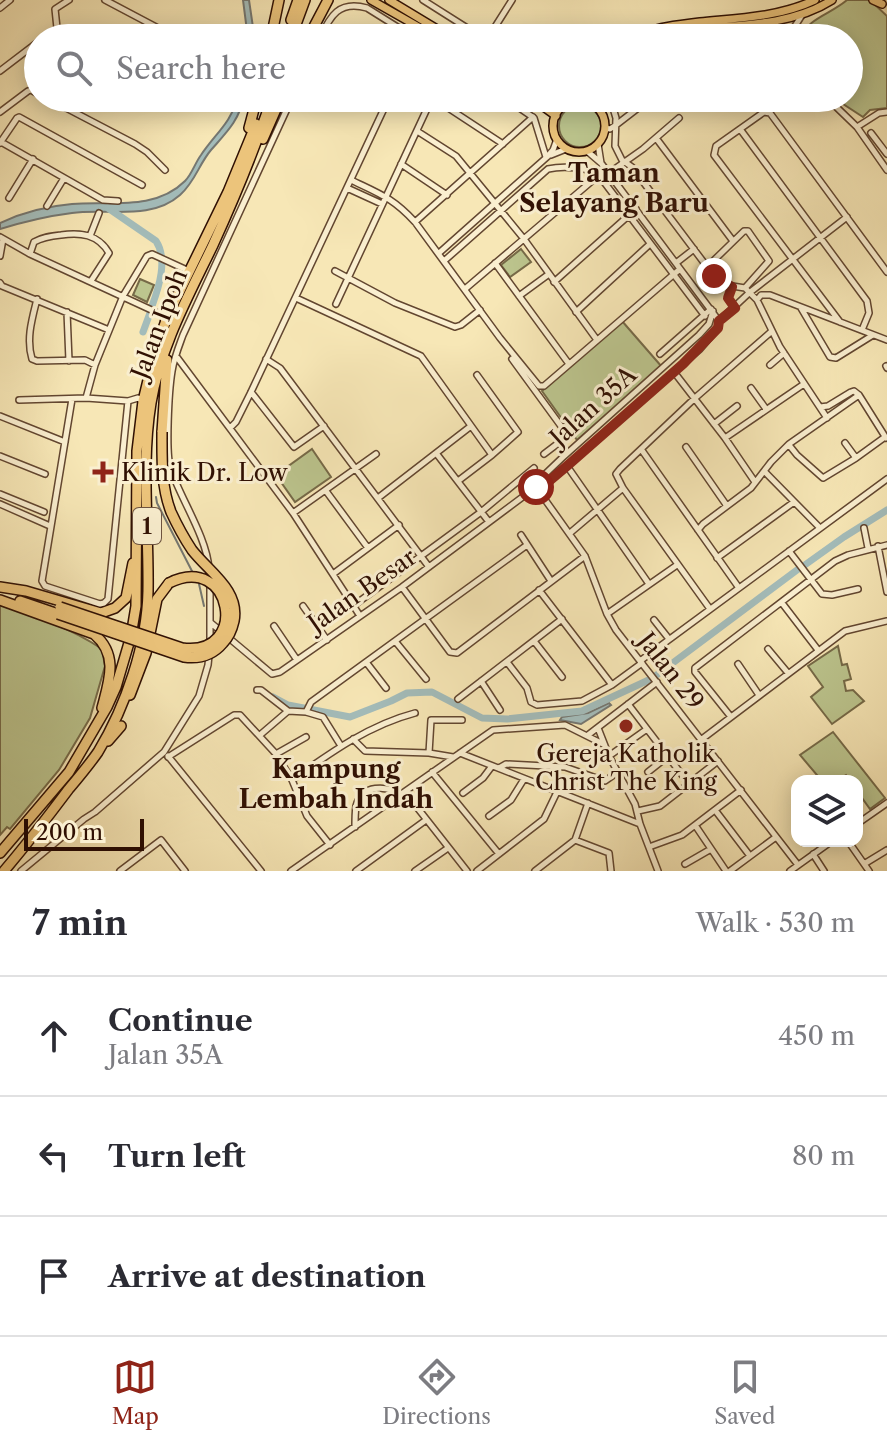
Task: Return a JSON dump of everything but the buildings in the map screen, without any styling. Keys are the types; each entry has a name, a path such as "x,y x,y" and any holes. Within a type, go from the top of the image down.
{"highway":[{"path":"274,24 279,0"},
{"path":"290,24 298,0"},
{"path":"296,24 305,0"},
{"path":"316,24 327,3"},
{"path":"210,228 245,141 253,112"},
{"name":"Jalan Ipoh","path":"4,871 12,866 97,753 129,684 141,646 148,589 147,448 151,402 160,365 188,296 210,228 263,112"},
{"name":"Jalan Ipoh","path":"0,853 78,759 116,687 134,623 138,588 137,451 143,401 155,351 171,309 223,222 249,161 265,112"},
{"path":"223,222 275,112"},
{"path":"193,276 207,285"},
{"path":"15,590 59,611 184,657 211,653 229,636 235,615 232,596 190,546 167,498 162,474 166,363 188,296"},
{"path":"101,613 115,608 126,598 137,532"},
{"path":"0,598 59,611 182,648 198,648 213,642 226,621 226,607 219,591 206,580 195,577 169,583 161,592 157,599 146,653 135,684 105,737"},
{"path":"0,587 26,591 112,618 115,630 110,634 94,634"},
{"path":"0,598 100,639 108,651 111,667 100,720"},
{"path":"97,753 121,726"},
{"path":"51,792 86,733"}],"main road":[{"path":"371,0 414,24"},
{"path":"389,0 429,24"},
{"path":"688,24 767,15 815,0"},
{"path":"744,24 802,15 832,0"},
{"path":"550,112 556,116"},
{"path":"559,112 554,128 557,139 566,149 576,152 587,151 598,144 605,128 602,112"}],"street":[{"path":"0,8 10,0"},
{"path":"57,24 55,9 69,0"},
{"path":"105,0 150,24"},
{"path":"423,0 462,24"},
{"path":"495,24 512,0"},
{"path":"326,24 335,11 345,6 359,5 392,24"},
{"path":"796,24 802,15"},
{"path":"764,22 768,24"},
{"path":"0,71 24,53"},
{"path":"0,112 24,94"},
{"path":"74,112 135,144 165,170"},
{"path":"166,755 199,696 208,665 211,623 208,558 169,464 172,371 183,335 286,112"},
{"path":"230,428 251,392 383,112"},
{"path":"336,304 426,112"},
{"path":"454,112 503,144"},
{"path":"526,112 533,117 547,157"},
{"path":"614,112 615,146 622,160 632,167 720,281 747,291 757,300 784,353 827,418"},
{"path":"605,128 610,129 633,112"},
{"path":"840,322 714,155 716,146 767,112 887,272"},
{"path":"841,112 857,127 887,170"},
{"path":"857,127 879,113 887,112"},
{"path":"415,222 533,117"},
{"path":"118,201 103,200 1,142 17,118 21,118 142,185"},
{"path":"465,289 598,174 626,163 679,118"},
{"path":"740,129 867,301 869,313 862,330"},
{"path":"417,131 456,156 524,239 597,340"},
{"path":"871,133 887,154"},
{"path":"656,138 733,241"},
{"path":"439,253 547,157 557,139"},
{"path":"598,144 601,163"},
{"path":"547,157 566,149"},
{"path":"587,151 608,171 719,321"},
{"path":"9,198 33,159"},
{"path":"401,164 447,195"},
{"path":"444,261 551,168 592,170 705,316"},
{"path":"47,206 64,178"},
{"path":"351,180 401,206 500,338 536,384 542,387 674,275 694,249"},
{"path":"347,188 382,204"},
{"path":"554,282 636,209"},
{"path":"90,236 99,213"},
{"path":"747,291 847,217"},
{"path":"707,267 744,231 748,231 769,261 747,291"},
{"path":"30,254 34,242 42,238 79,233 90,236 104,245 109,253 91,281"},
{"path":"0,256 1,238 158,313 165,325"},
{"path":"576,312 650,244"},
{"path":"86,398 95,365 123,296 147,256 152,254 166,260 193,276"},
{"path":"495,263 569,364"},
{"path":"335,271 395,303 455,327 480,310"},
{"path":"519,296 549,274"},
{"path":"0,283 109,330"},
{"path":"732,287 728,298 735,308"},
{"name":"Jalan 35A","path":"536,487 548,482 674,372 716,331 719,321 735,308 747,291"},
{"path":"757,300 765,294 887,340"},
{"path":"296,298 421,356 492,455"},
{"path":"37,299 30,329 32,359 85,360 95,365"},
{"path":"800,308 830,357 836,358 874,335"},
{"path":"158,313 171,309"},
{"path":"660,354 712,310"},
{"name":"Jalan 35A","path":"536,487 539,480 562,458 699,335 709,324 712,310"},
{"path":"67,312 69,361"},
{"path":"710,609 616,474 695,398 772,331"},
{"path":"500,338 566,433 565,438 544,454"},
{"path":"770,365 784,353"},
{"path":"176,356 293,513 360,616"},
{"path":"266,359 280,368 429,567"},
{"path":"674,372 755,482"},
{"path":"458,481 516,434 517,429 477,375"},
{"path":"725,438 804,384"},
{"path":"751,388 766,409"},
{"path":"789,444 823,478 886,438 854,391 828,406 820,407"},
{"path":"251,392 294,447 324,426"},
{"path":"698,530 751,488 789,444 859,395"},
{"path":"19,400 86,398 128,401 134,398 143,401"},
{"path":"72,399 42,581 45,586 100,604 108,599 128,401"},
{"path":"714,424 737,406"},
{"path":"0,416 65,442"},
{"path":"378,498 471,426"},
{"path":"845,443 856,458"},
{"path":"686,447 727,506"},
{"path":"641,449 739,588"},
{"path":"436,453 489,522"},
{"path":"293,513 376,454"},
{"path":"0,456 45,474"},
{"path":"567,466 649,584"},
{"path":"353,606 481,512 534,468"},
{"path":"764,471 820,528"},
{"path":"507,662 527,688 531,702 537,705 582,701 612,685 669,639 887,479"},
{"name":"Jalan Besar","path":"211,623 272,674 280,672 402,587 536,487"},
{"name":"Jalan 29","path":"536,487 585,556 616,630 798,865"},
{"path":"570,533 623,488"},
{"path":"326,491 368,548"},
{"path":"0,494 44,512"},
{"path":"717,558 794,502"},
{"path":"0,504 50,526"},
{"path":"333,574 399,525"},
{"path":"864,528 868,548"},
{"path":"521,535 551,581"},
{"path":"307,711 311,702 527,545"},
{"path":"731,717 695,668 835,561 868,548 887,545"},
{"path":"878,546 887,592"},
{"path":"789,551 822,594 827,596 858,589"},
{"path":"402,587 450,652 457,653 585,556"},
{"path":"607,614 677,565"},
{"path":"539,590 612,685"},
{"path":"782,603 818,650"},
{"path":"303,606 327,640"},
{"path":"458,699 562,619"},
{"path":"654,620 669,639"},
{"path":"702,739 845,631 887,621"},
{"path":"274,626 297,660"},
{"path":"395,641 426,679"},
{"path":"534,641 562,677"},
{"path":"768,649 788,673"},
{"path":"366,662 386,688"},
{"path":"738,664 759,695"},
{"path":"481,681 500,710"},
{"path":"587,736 657,682"},
{"path":"257,690 288,711 307,711 323,717 341,746"},
{"path":"628,704 689,784"},
{"path":"260,735 288,711"},
{"path":"292,780 353,739 415,713"},
{"path":"21,871 166,755 237,714 276,754 292,780 307,816 330,845"},
{"path":"429,753 431,720 462,720"},
{"path":"291,871 493,730 565,725 603,744"},
{"path":"598,728 603,744 638,811 658,871"},
{"path":"609,756 647,729"},
{"path":"276,754 306,737"},
{"path":"353,739 365,751 457,755 496,767 640,824"},
{"path":"166,755 261,871"},
{"path":"648,772 667,757"},
{"path":"638,811 660,806 718,761"},
{"path":"463,793 496,767 506,764 565,767 605,781 618,772"},
{"path":"432,772 499,854"},
{"path":"489,816 511,800 524,779"},
{"path":"355,827 356,807 363,794 382,787 404,793 467,871"},
{"path":"649,847 682,835 741,790"},
{"path":"477,871 544,819 557,792"},
{"path":"535,871 575,840 588,803"},
{"path":"863,820 887,803"},
{"path":"715,810 750,856"},
{"path":"356,871 426,820"},
{"path":"695,825 728,871 776,837"},
{"path":"120,871 161,840 185,871"},
{"path":"575,840 609,853 611,871"},
{"path":"790,871 823,847"},
{"path":"852,847 869,871"},
{"path":"415,871 448,848"},
{"path":"685,864 711,849"},
{"path":"864,864 887,850"},
{"path":"813,854 824,871"}],"green space":[{"path":"847,0 870,0 887,16 887,108 870,110 863,117 855,112 863,112 863,24 810,24"},
{"path":"564,112 596,112 599,118 599,134 588,145 572,145 561,134 559,126"},
{"path":"521,249 531,262 510,277 501,265"},
{"path":"140,279 154,285 147,302 133,295"},
{"path":"622,321 662,367 577,440 542,391"},
{"path":"312,449 331,477 295,502 276,475"},
{"path":"0,605 52,623 90,641 102,649 105,666 90,718 59,770 10,829 7,827 0,835"},
{"path":"838,646 842,665 847,664 851,679 844,681 846,691 853,690 864,701 832,724 811,697 823,687 808,666"},
{"path":"833,732 885,798 870,809 863,799 863,775 817,775 800,755"}],"water":[{"path":"243,0 249,0 253,24 246,24"},
{"path":"232,112 239,112 185,190 168,203 142,211 63,214 0,229 0,223 44,208 72,204 132,203 160,197 187,178"},
{"path":"609,703 611,705 581,724 560,720 562,717 588,713"}],"waterway":[{"path":"108,208 156,241 160,248 161,273 152,306"},
{"path":"143,332 150,313"},
{"path":"156,497 194,575"},
{"path":"802,567 887,510"},
{"path":"654,677 801,567"},
{"path":"199,584 204,606"},
{"path":"273,697 288,705 350,717 407,693 432,692 482,718 507,719 582,711 653,678"}],"place":[{"name":"Klinik Dr. Low","path":"103,472"},
{"name":"Gereja Katholik Christ The King","path":"626,726"}],"district":[{"name":"Taman Selayang Baru","path":"614,188"},
{"name":"Kampung Lembah Indah","path":"336,784"}],"route":[{"path":"536,487 548,482 700,349 718,328 719,321 735,308 728,298 732,287 714,276"}]}
